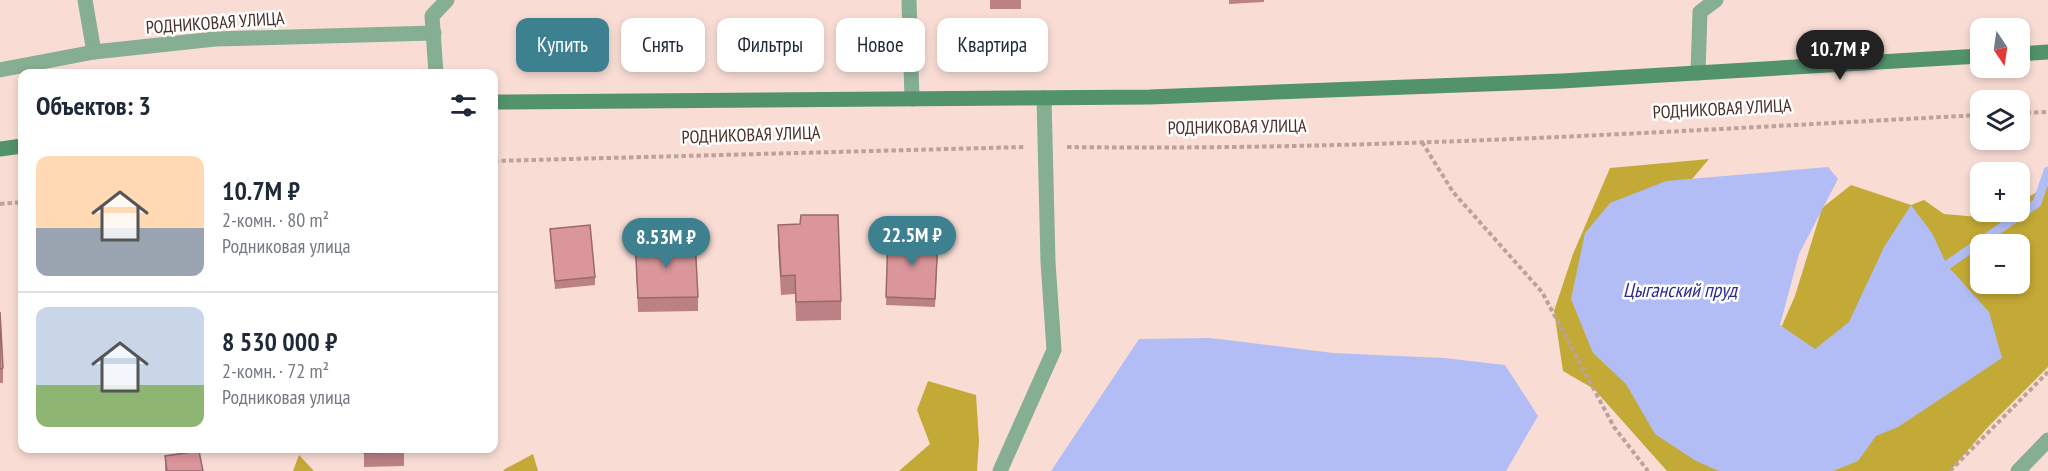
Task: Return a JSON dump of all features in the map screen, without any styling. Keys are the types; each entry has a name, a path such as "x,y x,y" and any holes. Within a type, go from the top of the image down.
{"main road":[{"path":"2030,53 2048,52"},
{"name":"РОДНИКОВАЯ УЛИЦА","path":"498,102 1150,97 1698,73 1970,57"},
{"path":"0,149 18,147"}],"street":[{"path":"85,0 94,51"},
{"path":"436,69 432,16 447,0"},
{"path":"909,0 912,99"},
{"name":"РОДНИКОВАЯ УЛИЦА","path":"1698,73 1700,12 1716,0"},
{"name":"РОДНИКОВАЯ УЛИЦА","path":"0,70 94,51 215,39 434,33"},
{"path":"1000,471 1054,350 1044,146 1044,98"},
{"path":"2022,469 2048,440"}],"path":[{"path":"2030,113 2048,112"},
{"name":"РОДНИКОВАЯ УЛИЦА","path":"498,161 1044,146 1160,148 1422,142 1970,115"},
{"path":"1422,142 1453,192 1542,292 1614,427 1648,471"},
{"path":"0,204 18,202"},
{"path":"1950,471 2048,372"}],"shaded area":[{"name":"Цыганский пруд","path":"1709,159 1655,223 1777,337 1795,296 1822,208 1851,185 1911,205 1924,200 1944,214 1970,216 1970,222 2030,222 2030,196 2048,186 2048,367 1987,428 1950,471 1667,471 1594,389 1563,371 1554,311 1573,254 1610,168"},
{"path":"928,381 976,395 979,441 977,471 899,471 930,444 917,410"},
{"path":"533,454 538,471 503,471 505,469"},
{"path":"299,455 314,471 293,471"}],"water":[{"name":"Цыганский пруд","path":"1828,167 1838,179 1799,254 1780,325 1815,349 1849,322 1884,247 1911,205 1932,233 1947,265 1970,291 1970,294 1973,294 1989,312 2002,358 1898,427 1876,436 1858,461 1833,471 1719,471 1696,461 1655,434 1626,384 1593,353 1571,299 1585,233 1610,203 1666,181"},
{"path":"1210,338 1333,353 1444,358 1505,365 1538,416 1506,471 1051,471 1139,339"}],"building":[{"path":"801,215 838,215 841,301 796,302 795,275 781,276 778,225 800,224"},
{"path":"590,225 595,277 555,281 550,229"},
{"path":"888,235 938,237 935,299 886,297"},
{"path":"695,239 698,297 638,298 635,240"},
{"path":"0,312 3,368 0,369"},
{"path":"199,453 203,471 167,471 165,456"}],"waterway":[{"path":"1947,265 2037,203 2048,171"}]}
